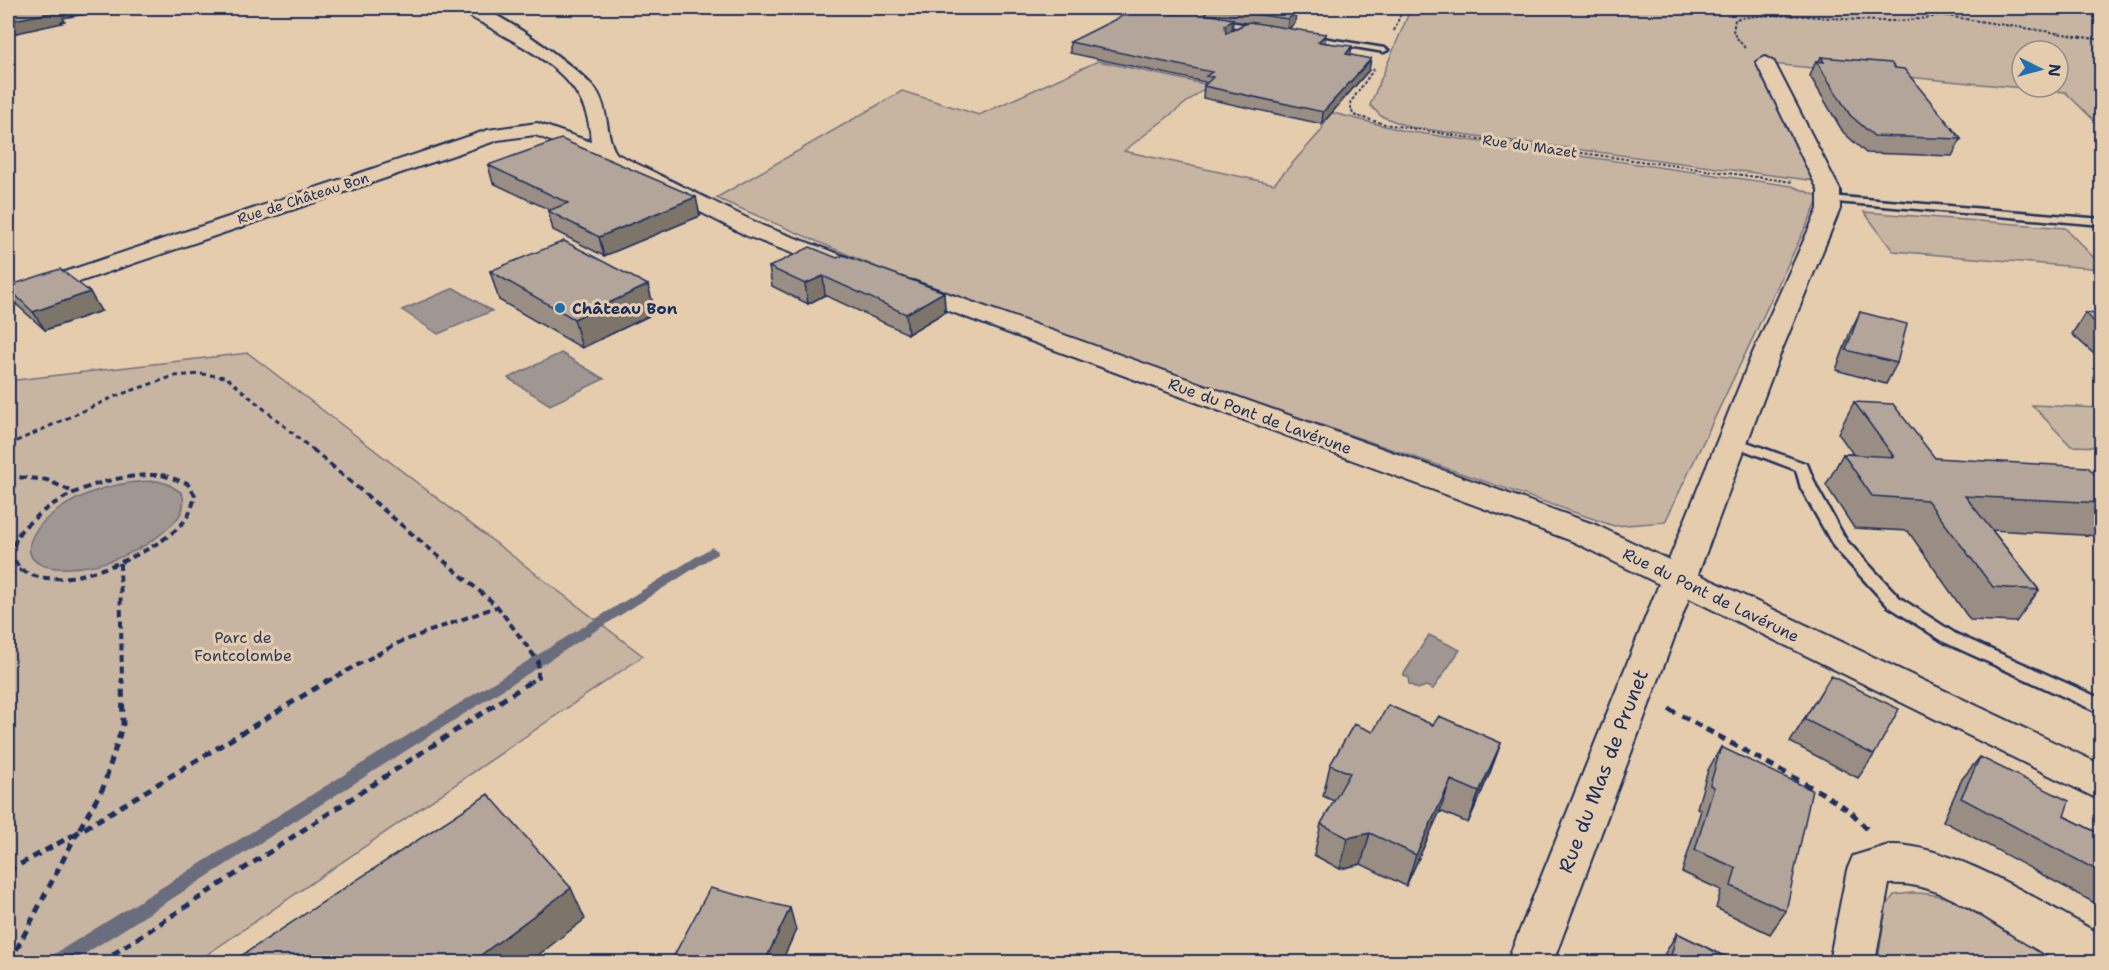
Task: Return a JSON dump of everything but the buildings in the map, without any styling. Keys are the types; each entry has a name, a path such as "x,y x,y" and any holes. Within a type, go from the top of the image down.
{"street":[{"path":"468,8 537,49 589,92 602,132 601,148"},
{"path":"1678,580 1765,357 1828,209 1829,195 1765,62"},
{"name":"Rue de Château Bon","path":"8,299 495,134 537,129 578,146 601,148"},
{"name":"Rue du Pont de Lavérune","path":"601,148 610,158 755,231 1584,533 2102,784"},
{"name":"Rue du Mas de Prunet","path":"1530,963 1678,580"},
{"path":"1852,963 1869,870 1899,862 1923,866 1947,875 2102,960"}],"lane":[{"path":"1209,21 1268,31"},
{"path":"1237,33 1245,27"},
{"path":"1292,35 1384,50"},
{"path":"1829,195 2102,222"},
{"path":"1733,441 1802,467 1809,488 1839,543 1893,602 1950,638 2102,706"}],"path":[{"name":"Rue du Mazet","path":"1403,8 1372,74 1350,102 1353,115 1385,124 1800,183 1829,195"},
{"path":"1765,62 1746,49 1733,33 1735,19 1794,14 1905,21 1924,20 1940,15 2102,40"},
{"path":"8,445 116,396 174,376 201,374 226,376 497,606 538,662 538,677 101,963"},
{"path":"145,475 170,476 187,483 195,495 192,510 179,528 157,545 120,563 96,571 66,576 40,576 21,570 11,553 21,530 48,507 74,492 116,479 145,475"},
{"path":"8,476 47,480 74,492"},
{"path":"10,963 77,833 103,788 123,724 120,563"},
{"path":"8,576 21,570"},
{"path":"8,870 77,833 294,699 400,642 497,606"},
{"path":"1634,692 1686,716 1822,793 1850,811 1899,862"}],"green space":[{"path":"1411,8 2101,8 2101,127 2070,97 2070,39 2010,39 2010,87 1760,63 1816,181 1409,127 1381,116 1370,105"},
{"path":"1098,61 1204,84 1205,88 1124,151 1274,184 1321,131 1329,112 1405,131 1792,186 1820,197 1665,522 1614,526 1052,332 879,268 716,198 902,91 979,115"},
{"path":"1864,212 2065,228 2101,265 2101,269 1893,251"},
{"name":"Parc de Fontcolombe","path":"248,353 643,656 196,962 8,962 8,381"},
{"path":"2032,405 2101,408 2101,447 2071,446"},
{"path":"1912,893 1933,895 1974,908 2015,928 2071,962 1887,962 1879,954 1886,906 1894,895"}],"shaded area":[{"path":"454,288 492,311 438,334 402,310"},
{"path":"561,353 604,379 550,405 508,378"},
{"path":"157,481 168,484 182,493 183,498 181,512 176,521 158,537 122,557 96,565 51,567 39,564 32,557 29,549 37,530 46,520 69,503 105,488"},
{"path":"1429,635 1460,650 1433,689 1426,686 1418,689 1409,684 1408,677 1403,675"}],"waterway":[{"path":"57,962 712,551"}],"place":[{"name":"Château Bon","path":"560,308"}]}
